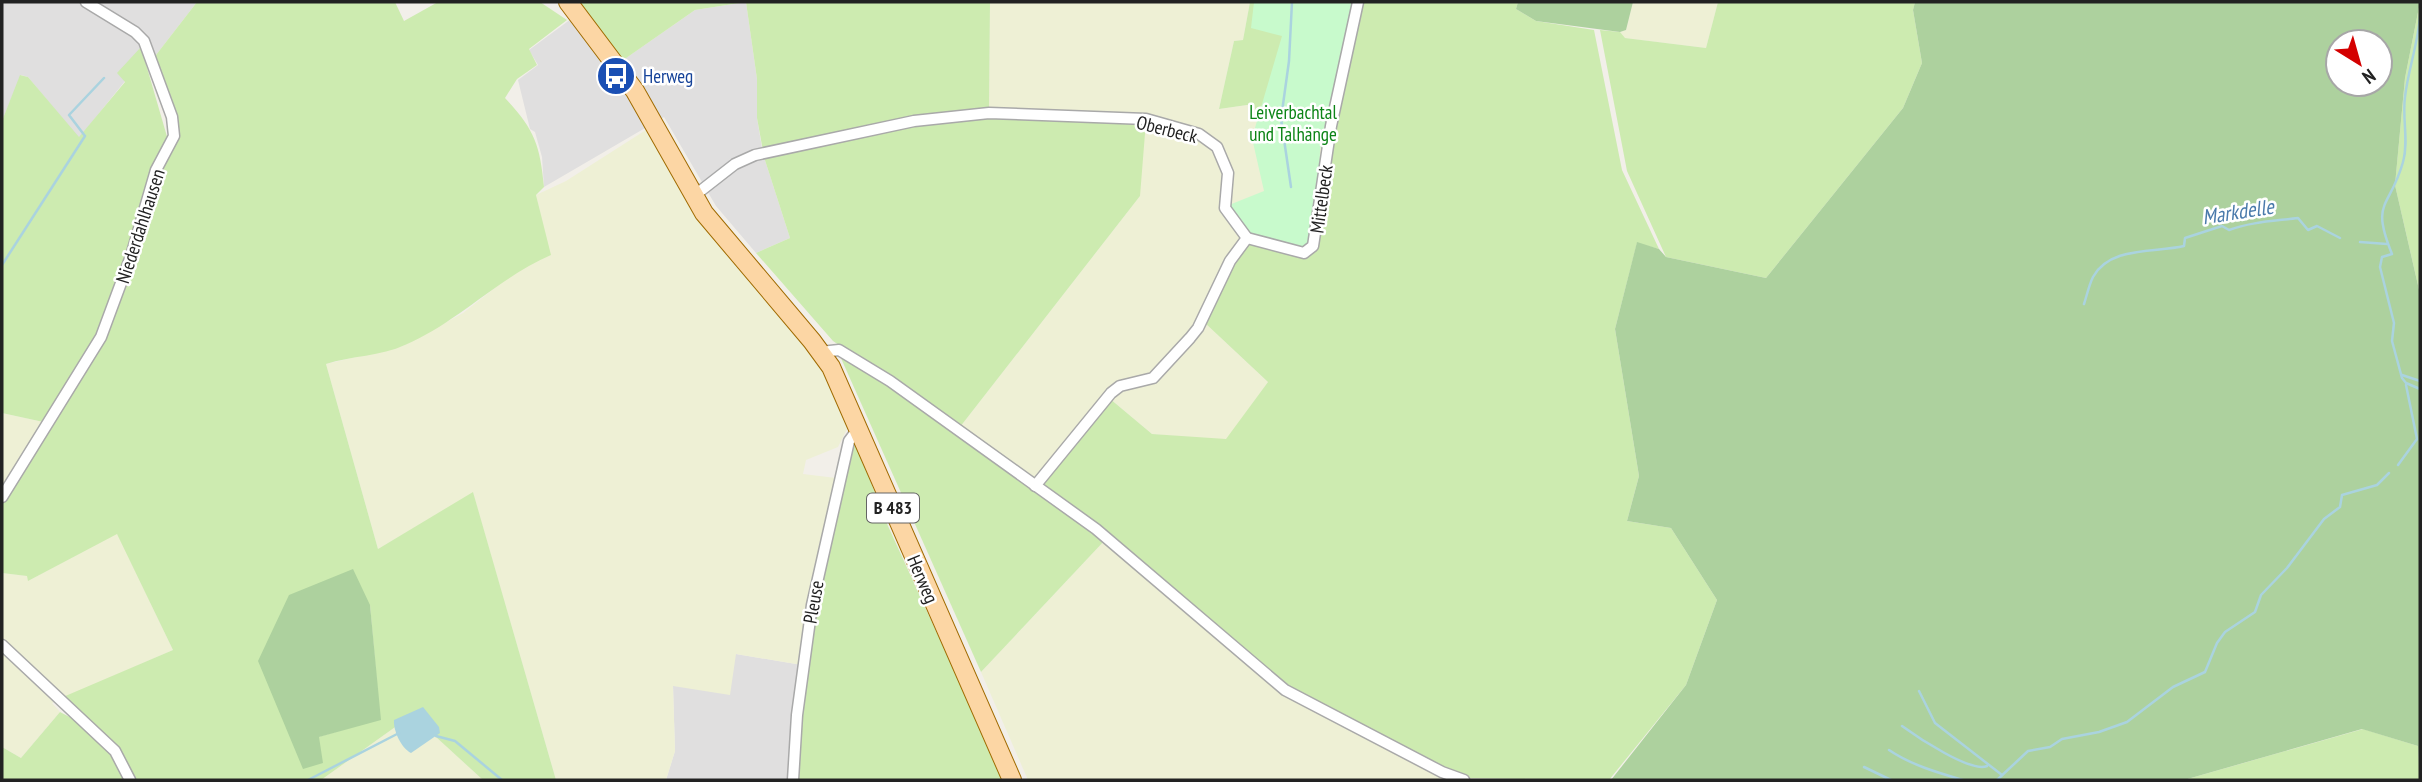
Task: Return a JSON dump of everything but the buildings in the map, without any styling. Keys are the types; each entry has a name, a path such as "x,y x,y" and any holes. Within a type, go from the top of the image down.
{"main road":[{"name":"Herweg","path":"568,2 635,91 694,196 720,234 821,352 858,429 1012,780"}],"street":[{"name":"Niederdahlhausen","path":"2,497 101,337 131,256 156,170 171,145 175,130 144,41 135,32 86,2"},
{"name":"Mittelbeck","path":"1247,238 1304,253 1313,246 1331,126 1358,2"},
{"name":"Oberbeck","path":"694,196 735,164 755,155 914,121 989,113 1146,119 1199,134 1217,147 1228,173 1225,208 1247,238"},
{"path":"1035,486 1111,393 1119,386 1153,378 1198,328 1230,261 1247,238"},
{"path":"821,352 839,350 890,381 1035,486 1119,548 1285,690 1442,772 1464,780"},
{"name":"Pleuse","path":"793,780 797,715 819,567 849,441 858,429"},
{"path":"2,645 115,751 130,780"}],"shaded area":[{"path":"2,2 197,2 149,64 144,47 118,73 125,81 79,138 28,77 21,75 2,121"},
{"path":"746,2 757,79 757,118 763,154 790,238 756,253 716,206 664,117 544,187 542,157 535,132 530,129 518,80 538,65 529,50 571,19 616,65 695,10"},
{"path":"736,654 802,665 792,780 666,780 675,751 673,686"}],"green space":[{"path":"197,2 395,2 404,21 438,2 540,2 567,20 529,49 537,65 517,79 505,98 529,128 538,148 544,187 536,195 551,255 405,345 326,364 378,549 473,492 556,780 483,780 412,715 321,780 135,780 63,697 173,650 117,534 28,581 27,576 2,573 2,500 102,337 147,194 173,140 149,64","holes":["370,605 380,719 318,737"]},
{"path":"570,2 746,2 695,10 619,63"},
{"path":"746,2 990,2 989,112 763,151 757,118 757,79"},
{"path":"990,2 1250,2 1243,40 1234,41 1219,109 1254,104 1260,133 1330,120 1321,181 1205,323 1268,382 1226,440 1152,434 1109,398 1033,483 960,427 1140,196 989,112"},
{"path":"1250,2 1356,2 1260,133 1254,104 1219,109 1234,41 1243,40"},
{"name":"Leiverbachtal und Talhänge","path":"1254,2 1355,2 1320,150 1319,196 1307,254 1246,235 1229,205 1264,191 1252,138 1282,36 1251,28"},
{"path":"1360,2 1518,2 1516,9 1536,21 1594,30 1622,170 1659,249 1637,243 1615,329 1639,476 1627,521 1671,528 1717,600 1686,685 1609,780 1458,778 1290,690 1040,484 1109,398 1152,434 1226,439 1268,382 1205,323 1244,242 1304,254"},
{"path":"1518,2 1633,2 1626,30 1620,32 1536,21 1516,9"},
{"path":"1633,2 1718,2 1706,48 1624,38 1620,32 1626,30"},
{"path":"1718,2 1915,2 1913,10 1922,63 1903,108 1766,278 1666,257 1627,171 1600,30 1620,32 1625,38 1706,48"},
{"path":"1915,2 2420,2 2405,78 2395,185 2420,294 2420,780 2418,746 2362,729 2184,780 1611,780 1686,685 1717,600 1671,528 1627,521 1639,476 1615,329 1637,242 1659,249 1666,257 1766,278 1903,108 1922,63 1913,10"},
{"path":"2420,2 2420,294 2395,185 2405,78"},
{"path":"141,47 168,140 143,195 130,257 99,337 48,423 2,413 2,121 20,75 28,77 79,137 125,82 117,73"},
{"path":"949,117 1146,121 1140,196 960,427 833,341 756,253 790,238 763,154"},
{"path":"649,128 814,355 849,425 838,447 806,460 803,474 836,478 802,665 736,654 730,695 673,686 675,751 666,780 556,780 473,493 378,549 326,364 403,346 463,313 520,268 550,255 536,195 566,181"},
{"path":"840,356 880,377 1106,539 981,672"},
{"path":"2,413 48,423 2,495"},
{"path":"855,442 888,526 1004,780 794,780 806,654 834,519 843,494 846,462"},
{"path":"117,533 173,650 52,703 60,712 21,758 2,747 2,573 28,576 28,581"},
{"path":"1106,539 1454,780 1028,780 981,672"},
{"path":"353,569 370,605 381,720 319,737 323,763 303,769 258,661 289,595"},
{"path":"60,712 83,725 100,740 125,780 2,780 2,747 21,758"},
{"path":"412,715 483,780 321,780"},
{"path":"2363,729 2418,746 2420,780 2184,780"}],"water":[{"path":"423,707 439,727 440,733 411,753 398,738 394,720"}],"waterway":[{"path":"1291,187 1281,119 1289,61 1292,2"},
{"path":"2420,16 2405,97 2405,154 2382,214 2392,254 2382,257 2380,267 2394,323 2392,341 2402,378 2406,383 2420,389"},
{"path":"2,265 85,136 69,115 104,78"},
{"name":"Markdelle","path":"2084,304 2093,277 2110,260 2121,255 2184,246 2185,238 2222,226 2229,230 2254,223 2298,218 2308,230 2317,226 2340,238"},
{"name":"Markdelle","path":"2360,242 2387,244"},
{"path":"2402,375 2420,381"},
{"path":"2398,465 2417,439 2406,385"},
{"path":"1997,780 2028,751 2050,747 2062,739 2099,732 2127,722 2173,687 2205,672 2217,643 2225,632 2255,612 2261,595 2287,568 2324,519 2340,507 2342,495 2377,485 2389,473"},
{"path":"1919,691 1935,723 2002,775"},
{"path":"1902,726 1957,759 1979,767 1987,766"},
{"path":"308,780 399,733"},
{"path":"436,736 455,741 502,780"},
{"path":"1889,750 1916,764 1963,780"},
{"path":"1864,767 1891,780"}],"place":[{"name":"Herweg","path":"616,76"}]}
